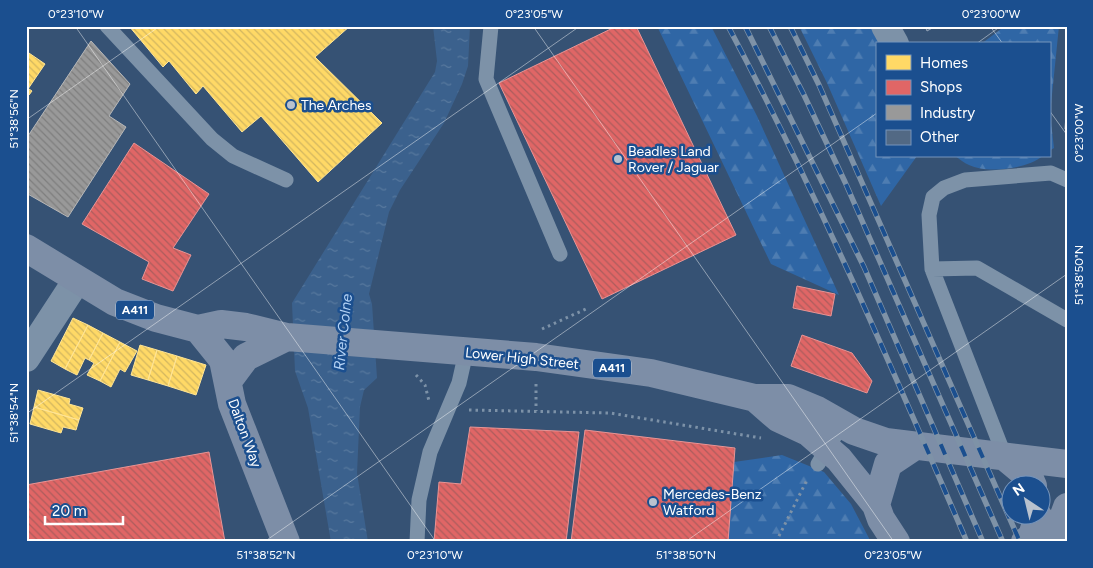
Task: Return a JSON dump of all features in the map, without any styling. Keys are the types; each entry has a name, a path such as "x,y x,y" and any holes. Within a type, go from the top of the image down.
{"main road":[{"name":"Lower High Street","path":"26,248 115,302 156,318 198,329 221,324 246,326 287,337 536,357 652,373 755,398 788,398 817,410 854,431 886,442 1067,464"},
{"name":"Dalton Way","path":"198,329 223,360 232,404 286,542"},
{"path":"228,381 246,357 287,337"},
{"name":"Lower High Street","path":"755,398 778,418 808,432 823,456 840,459 876,505 893,541"},
{"path":"876,505 888,464 915,446"},
{"path":"1006,457 1028,476"},
{"path":"1054,542 1067,507"},
{"path":"1025,542 1032,536 1035,526"}],"street":[{"path":"885,26 894,42"},
{"path":"26,358 77,280"}],"lane":[{"path":"107,26 212,139 233,156 286,180"},
{"path":"491,26 486,79 560,254"},
{"path":"1006,457 932,269 929,215 933,197 944,188 965,180 1051,173 1067,180"},
{"path":"932,269 977,268 1067,320"},
{"path":"416,542 419,500 430,452 459,383 466,352"},
{"path":"823,456 842,424"}],"path":[{"path":"537,332 588,308"},
{"path":"416,375 425,385 430,408"},
{"path":"536,376 536,412"},
{"path":"467,410 610,413 736,436"},
{"path":"776,542 809,476 823,456"}],"green space":[{"path":"657,26 711,26 757,116 839,295 771,264"},
{"path":"799,26 872,26 883,42 876,42 876,158 916,158 881,206 827,83"},
{"path":"1005,26 1059,26 1050,114 1050,42 984,42"},
{"path":"1050,114 1054,148 1050,150"},
{"path":"958,158 1040,158 1017,167 996,170 977,168"},
{"path":"782,455 824,472 851,504 871,542 728,542 734,462"}],"water":[{"name":"River Colne","path":"433,26 470,26 468,66 444,123 400,190 389,212 369,294 372,304 377,378 364,390 360,407 357,473 368,542 331,542 308,408 295,371 292,303 435,72 437,61"}],"building: Homes":[{"name":"The Arches","path":"129,26 350,26 315,57 382,123 318,182 261,116 242,132 203,86 196,94 169,61 163,67"},
{"path":"26,51 45,64 28,89 26,87"},
{"path":"26,87 32,91 29,95 26,94"},
{"path":"73,318 88,325 65,369 51,361"},
{"path":"88,325 103,333 89,360 85,358 77,375 65,369"},
{"path":"103,333 120,342 100,381 87,375 94,363 89,360"},
{"path":"120,342 137,351 125,372 120,369 111,387 100,381"},
{"path":"140,345 157,350 148,380 131,375"},
{"path":"157,350 177,356 168,386 148,380"},
{"path":"177,356 206,365 196,395 168,386"},
{"path":"38,390 70,399 69,404 83,408 79,420 34,407"},
{"path":"34,407 79,420 76,430 63,427 61,433 30,424"}],"building: Shops":[{"name":"Beadles Land Rover / Jaguar","path":"617,26 636,26 736,235 602,299 499,83"},
{"path":"134,143 209,194 173,248 191,255 173,291 142,279 149,262 82,224"},
{"path":"797,286 835,294 831,316 793,308"},
{"path":"802,335 852,353 872,381 867,393 791,366"},
{"path":"470,427 579,432 566,542 434,542 439,482 461,484"},
{"name":"Mercedes-Benz Watford","path":"585,430 735,448 728,542 571,542"},
{"path":"209,452 225,542 26,542 26,485"}],"building: Industry":[{"path":"91,41 130,84 109,116 126,127 68,217 26,193 26,139"},
{"path":"1067,101 1067,130 1065,129"}],"building: Other":[{"path":"925,26 936,26 927,31"}],"railway":[{"path":"728,26 823,217 882,346 967,542"},
{"path":"745,26 864,267 983,542"},
{"path":"769,26 845,182 1003,542"},
{"path":"790,26 819,85 1020,542"}],"place":[{"name":"The Arches","path":"291,105"},
{"name":"Beadles Land Rover / Jaguar","path":"618,159"},
{"name":"Mercedes-Benz Watford","path":"653,502"}]}
